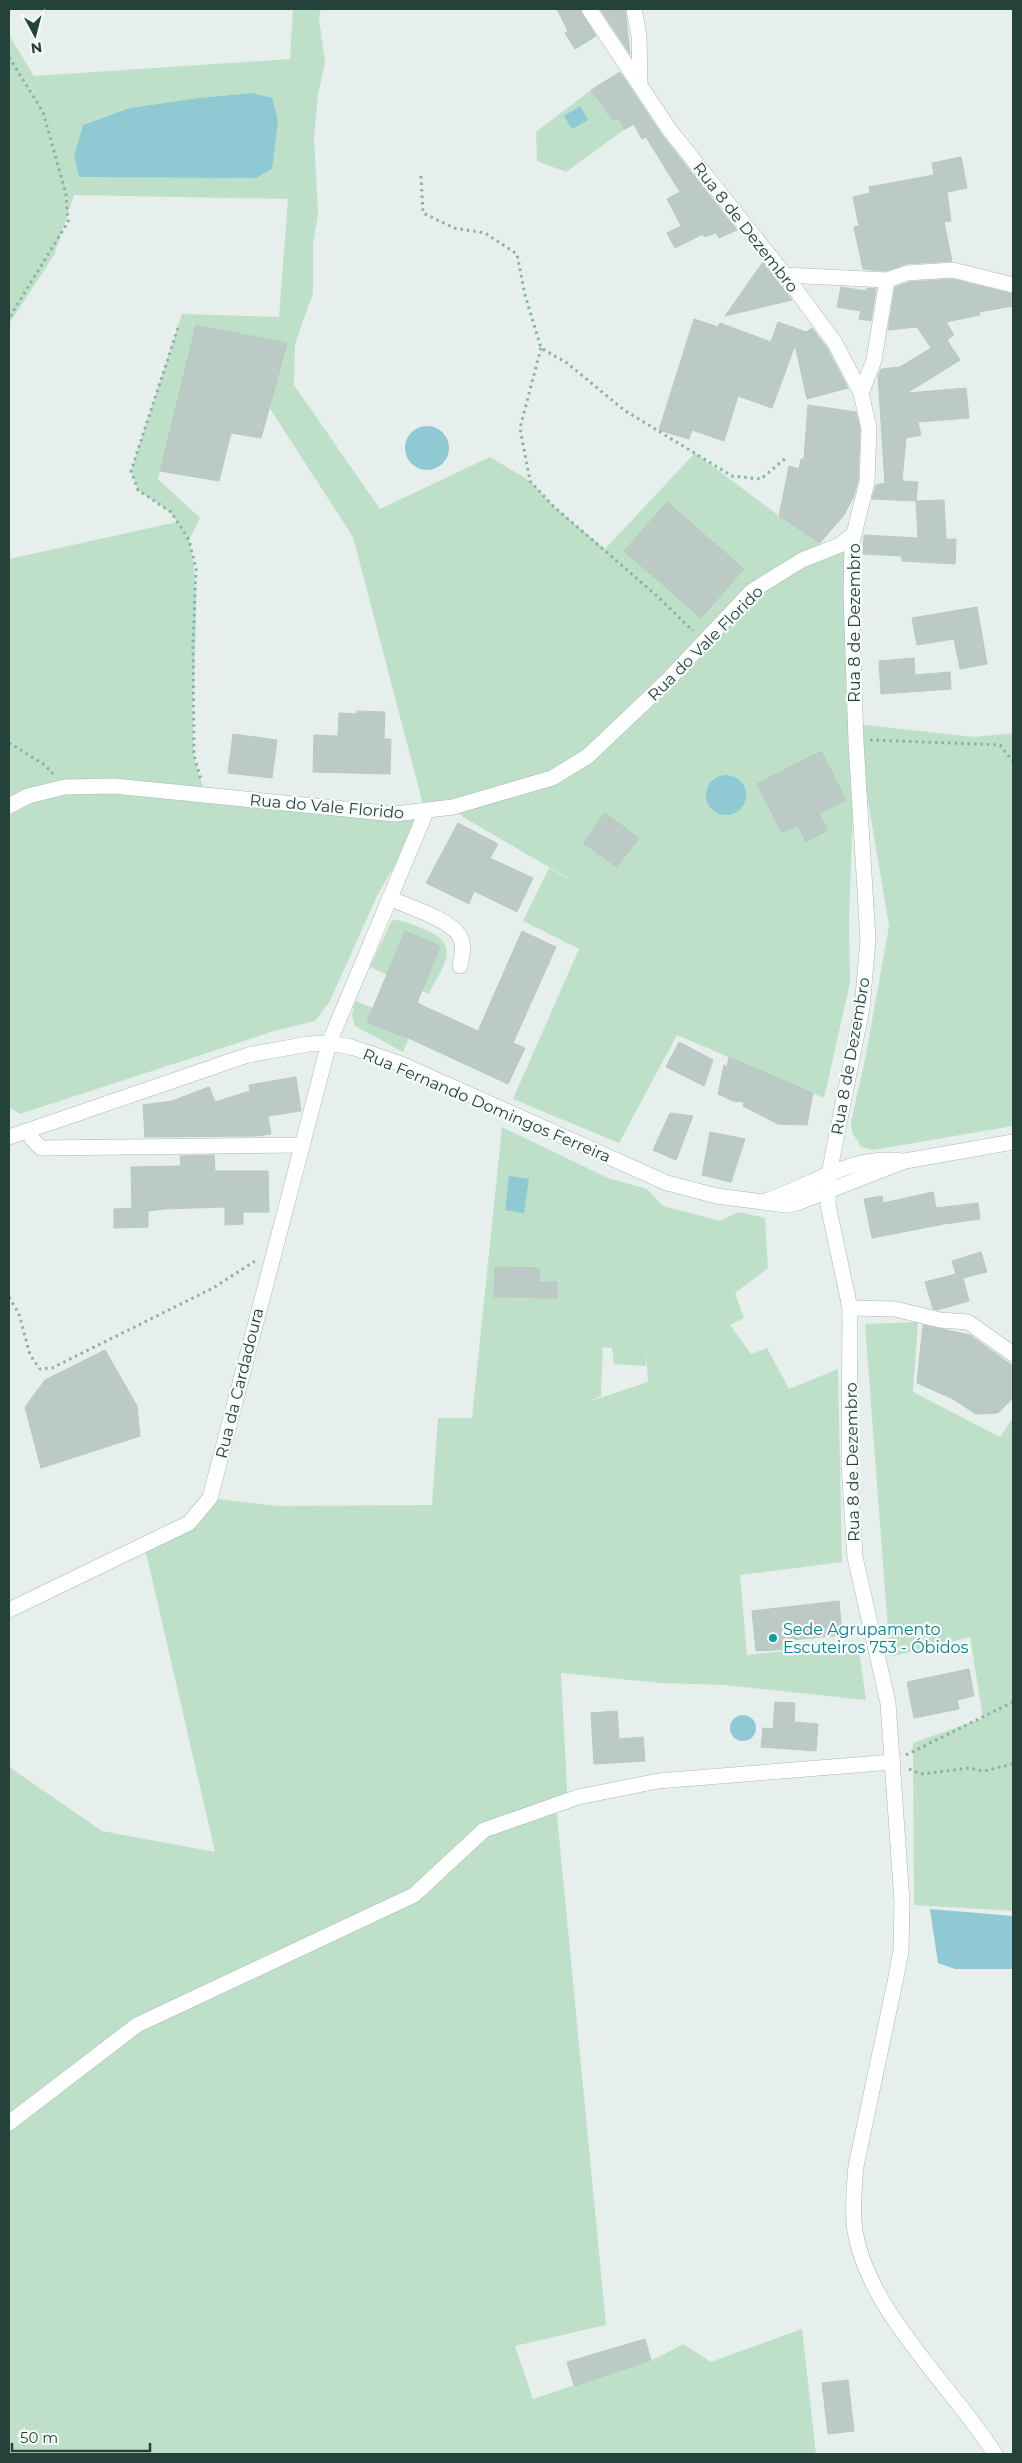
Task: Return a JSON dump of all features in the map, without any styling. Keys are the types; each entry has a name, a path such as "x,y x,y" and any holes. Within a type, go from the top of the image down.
{"street":[{"name":"Rua 8 de Dezembro","path":"589,9 669,129 785,276 835,343 861,393 869,428 867,482 854,534 851,595 856,742 868,940 862,1008 829,1174 828,1205 850,1308 850,1464 855,1558 888,1703 892,1762"},
{"path":"634,9 639,36 640,87"},
{"path":"785,276 887,280 907,273 953,270 1013,285"},
{"path":"861,393 874,360 887,280"},
{"name":"Rua do Vale Florido","path":"9,806 28,796 65,787 114,786 395,814 426,812 486,799 556,776 588,756 704,642 752,591 802,560 840,545 854,534"},
{"name":"Rua da Cardadoura","path":"9,1610 188,1523 210,1498 274,1248 284,1220 300,1145 328,1044 426,812"},
{"path":"389,898 451,926 460,936 463,948 460,966"},
{"name":"Rua Fernando Domingos Ferreira","path":"9,1137 248,1055 289,1047 328,1044 351,1047 399,1063 668,1183 717,1196 786,1205 797,1203 905,1161"},
{"path":"30,1130 32,1139 42,1148 300,1145"},
{"path":"905,1161 1013,1142"},
{"name":"Rua Fernando Domingos Ferreira","path":"764,1202 803,1187 829,1174 872,1159 905,1161"},
{"path":"850,1308 895,1309 940,1320 968,1322 1013,1354"},
{"path":"9,2123 137,2025 414,1895 484,1830 578,1797 658,1782 892,1762 902,1902 901,1951 856,2166 854,2193 855,2231 870,2277 885,2306 995,2454"}],"path":[{"path":"9,57 43,112 66,194 68,222 9,318"},
{"path":"421,176 423,213 454,228 485,233 517,254 541,348 520,428 530,480 552,505 657,596 704,642"},
{"path":"178,328 131,471 138,490 170,512 190,540 196,569 194,755 205,795"},
{"path":"541,348 567,363 624,410 732,476 760,479 787,457"},
{"path":"856,742 880,739 1000,745 1013,762"},
{"path":"9,744 44,764 65,787"},
{"path":"9,1297 19,1314 30,1355 40,1369 52,1368 213,1288 274,1248"},
{"path":"892,1762 1013,1702"},
{"path":"892,1762 921,1774 969,1768 984,1771 1013,1764"}],"green space":[{"path":"293,9 321,9 319,18 325,63 318,94 314,137 318,214 313,244 313,293 295,344 294,385 380,509 490,457 530,481 552,505 605,549 695,453 779,516 820,543 825,551 852,542 855,724 975,737 1013,733 1013,1126 873,1150 861,1147 852,1132 851,1122 865,1060 889,926 856,730 849,919 850,983 824,1098 677,1035 619,1143 513,1099 579,949 523,921 549,868 602,898 463,817 453,807 425,812 377,896 330,1001 315,1021 274,1031 20,1114 9,1107 9,559 177,522 170,512 138,490 131,471 182,314 279,317 288,199 74,195 54,255 9,324 9,35 34,76 290,59","holes":["252,93 130,108 198,98","196,325 287,343 269,407 353,537 425,812 205,795 194,754 193,701 196,592 189,540 200,518 158,479"]},
{"path":"591,90 604,110 606,108 618,118 625,129 566,172 537,161 536,132"},
{"path":"392,920 405,922 426,930 437,936 444,943 447,950 444,966 429,994 370,967"},
{"path":"355,1001 373,1008 367,1022 401,1036 416,1002 423,1005 403,1052 355,1026 352,1015"},
{"path":"502,1127 608,1178 647,1189 663,1206 720,1221 738,1212 765,1218 768,1268 735,1293 744,1318 730,1325 751,1354 767,1348 789,1389 838,1369 842,1562 740,1575 747,1655 858,1644 866,1700 725,1685 660,1683 561,1673 567,1788 566,1801 556,1805 606,2325 515,2346 533,2399 657,2358 683,2344 711,2362 802,2329 816,2454 9,2454 9,1767 102,1831 215,1852 144,1544 189,1523 210,1498 278,1506 432,1505 438,1418 472,1418","holes":["603,1347 612,1348 614,1364 646,1366 646,1350 648,1382 588,1402 601,1396"]},
{"path":"918,1322 913,1392 1000,1437 1013,1418 1013,1911 914,1905 913,1743 983,1718 970,1637 890,1657 865,1324"}],"water":[{"path":"252,93 272,98 278,121 272,169 256,178 79,177 74,156 83,125 130,108 198,98"},
{"path":"580,106 588,120 572,129 564,116"},
{"path":"423,426 431,426 443,432 449,448 443,464 431,470 423,470 411,464 405,452 405,444 411,432"},
{"path":"730,775 737,778 743,784 746,795 745,803 737,812 730,815 722,815 715,812 707,803 706,791 709,784 718,776"},
{"path":"509,1176 529,1179 524,1213 505,1210"},
{"path":"743,1715 752,1719 756,1728 752,1737 743,1741 734,1737 730,1728 734,1719"},
{"path":"930,1909 1013,1916 1013,1969 955,1969 938,1963"}],"building":[{"path":"557,9 580,9 596,36 575,49 565,33 568,31"},
{"path":"600,9 625,9 630,54"},
{"path":"620,72 662,135 737,230 719,238 716,233 704,237 703,234 675,248 667,233 681,226 667,199 680,192 646,137 642,139 634,124 625,129 618,118 613,121 591,90"},
{"path":"961,157 967,188 947,192 951,221 944,222 952,261 906,264 886,271 863,269 854,227 859,226 853,197 870,193 869,187 934,175 932,163"},
{"path":"763,262 792,300 725,316"},
{"path":"952,279 1013,294 1013,306 979,312 980,315 946,322 954,335 947,340 960,360 907,393 966,388 969,418 918,422 921,435 906,438 902,481 918,482 916,501 872,499 876,485 885,483 878,376 881,369 900,367 931,348 917,327 888,330 895,287 909,282"},
{"path":"841,287 867,291 867,288 876,289 871,321 859,319 861,311 837,307"},
{"path":"694,319 718,327 720,323 771,342 778,322 806,332 812,328 827,348 848,388 807,399 795,345 772,408 738,396 724,441 692,430 689,439 659,430"},
{"path":"196,325 287,343 261,438 231,433 219,481 160,471"},
{"path":"808,405 856,412 860,429 858,481 853,498 844,515 820,543 779,516 789,466 799,469 801,459 804,459"},
{"path":"944,500 946,539 956,539 955,564 902,561 902,556 863,554 864,535 918,538 916,501"},
{"path":"667,502 744,569 701,618 624,551"},
{"path":"977,607 987,664 960,669 954,639 917,645 912,618"},
{"path":"914,658 915,675 950,672 951,689 881,694 879,661"},
{"path":"357,711 385,712 384,739 391,739 390,774 313,772 314,735 338,736 339,713 357,714"},
{"path":"233,734 277,740 272,778 228,773"},
{"path":"821,751 846,800 819,814 828,830 806,842 798,825 782,833 757,784"},
{"path":"605,813 639,838 617,867 583,843"},
{"path":"458,823 498,844 490,858 533,878 517,912 474,891 469,904 426,883"},
{"path":"405,931 440,946 417,1003 478,1031 522,931 556,947 513,1043 525,1048 508,1084 402,1035 367,1022"},
{"path":"679,1042 713,1060 704,1086 666,1067"},
{"path":"729,1057 813,1093 807,1125 778,1124 743,1106 744,1102 733,1101 718,1094 724,1065 727,1067"},
{"path":"296,1077 301,1111 268,1116 271,1134 256,1136 145,1137 143,1105 172,1101 209,1087 215,1102 250,1091 249,1085"},
{"path":"670,1113 693,1116 676,1160 653,1150"},
{"path":"710,1132 745,1139 731,1182 702,1175"},
{"path":"214,1155 215,1171 268,1171 269,1212 243,1212 243,1224 225,1225 225,1207 164,1209 148,1211 148,1227 114,1228 114,1209 132,1208 131,1167 181,1166 180,1156"},
{"path":"933,1192 936,1208 978,1203 980,1219 872,1238 864,1199 882,1196 883,1203"},
{"path":"981,1252 987,1272 963,1278 969,1301 937,1310 933,1309 925,1282 956,1274 952,1261"},
{"path":"495,1267 539,1268 539,1282 557,1282 557,1298 494,1297"},
{"path":"923,1325 970,1335 1013,1366 1013,1398 998,1413 976,1414 953,1399 917,1383"},
{"path":"105,1350 137,1406 140,1436 41,1468 25,1407 45,1380"},
{"path":"839,1601 842,1635 791,1640 792,1649 756,1651 752,1611"},
{"path":"969,1669 974,1696 957,1700 959,1709 914,1718 907,1682"},
{"path":"775,1702 795,1703 794,1722 818,1724 816,1751 761,1747 763,1728 773,1729"},
{"path":"617,1711 619,1739 643,1737 645,1761 594,1764 591,1713"},
{"path":"645,2339 651,2360 574,2386 567,2362"},
{"path":"848,2380 854,2431 828,2434 822,2383"}],"place":[{"name":"Sede Agrupamento Escuteiros 753 - Óbidos","path":"773,1638"}]}
